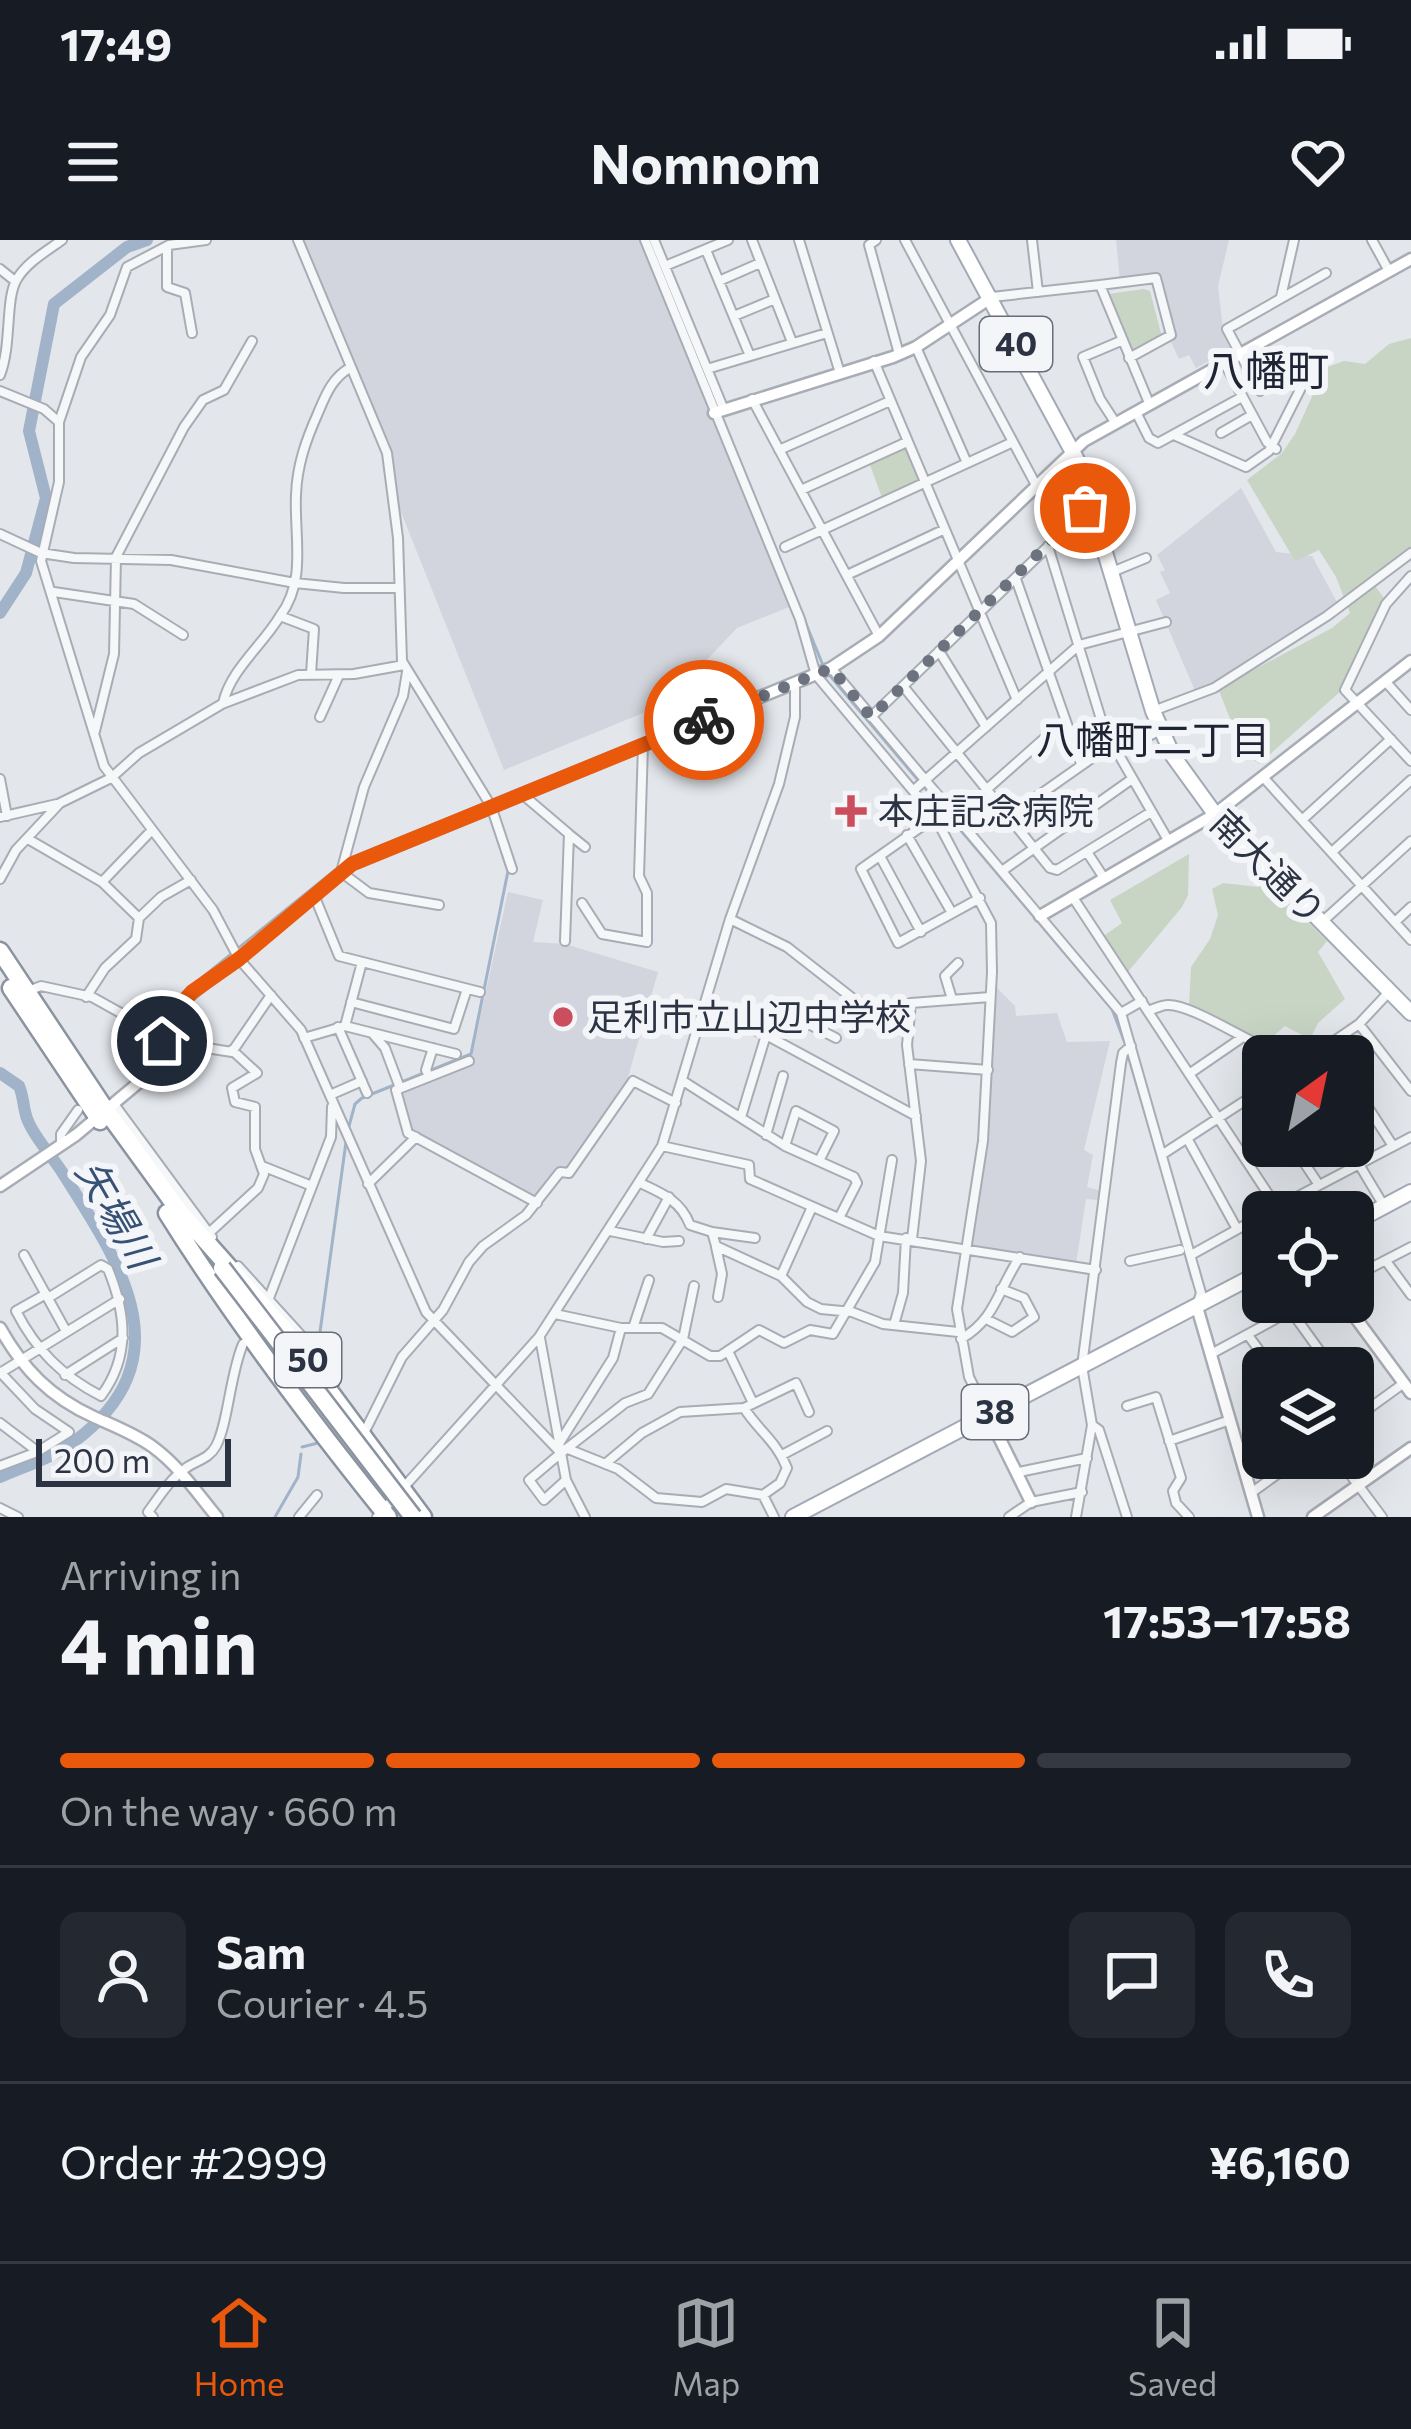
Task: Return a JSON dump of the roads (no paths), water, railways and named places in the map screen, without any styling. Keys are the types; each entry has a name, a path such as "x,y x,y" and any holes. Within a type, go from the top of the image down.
{"highway":[{"name":"50","path":"0,951 290,1394 346,1459 383,1515"},
{"name":"50","path":"0,971 105,1109"},
{"name":"50","path":"174,1213 401,1517"},
{"name":"50","path":"174,1213 282,1327 423,1517"},
{"name":"50","path":"219,1272 413,1517"}],"main road":[{"name":"南大通り","path":"958,240 1072,450 1153,711 1193,787 1411,1013"},
{"path":"1374,1212 1411,1192"},
{"name":"38","path":"793,1517 1242,1282"}],"street":[{"path":"0,296 62,240"},
{"path":"206,240 167,246 127,267 110,315 81,357 59,422 57,498 39,552 111,778 213,910 239,959 304,1038 432,1322 562,1449 605,1464 656,1498 702,1502 726,1489 763,1495 783,1479 787,1468 749,1405 728,1351"},
{"path":"298,240 387,453 398,538 406,668 403,696 364,787 341,872"},
{"path":"650,240 707,369 719,411"},
{"path":"650,240 800,619 815,675 935,817 980,898 992,931 988,1070 957,1309 969,1377 1031,1502"},
{"path":"665,266 728,240"},
{"path":"752,240 792,342"},
{"path":"800,240 839,373"},
{"path":"876,240 868,245 899,354"},
{"path":"905,240 1036,485"},
{"path":"1032,240 1038,292"},
{"path":"1280,299 1294,240"},
{"path":"1372,240 1389,271"},
{"path":"167,246 167,287 185,292 191,333"},
{"path":"706,250 750,356"},
{"path":"0,1186 143,1079 192,992 239,959 341,872 372,854 831,668 879,636 1072,450 1411,259"},
{"path":"719,281 760,262"},
{"path":"0,268 14,284 9,348 0,375"},
{"path":"1260,392 1227,329 1326,273"},
{"path":"719,411 899,354 992,297 1156,278 1172,335 1129,358"},
{"path":"1100,285 1149,403"},
{"path":"734,316 775,299"},
{"path":"707,369 827,333"},
{"path":"1115,422 1083,357 1123,340"},
{"path":"94,735 114,654 116,557 184,427 203,400 224,390 252,341"},
{"path":"916,346 967,463"},
{"path":"874,362 1017,700"},
{"path":"1224,362 1274,447"},
{"path":"222,704 232,676 247,663 290,602 299,558 296,496 303,446 332,382 351,368"},
{"path":"1174,435 1246,467 1274,447 1310,370"},
{"path":"0,392 32,404 59,422"},
{"path":"1135,411 1152,441 1158,442 1242,398"},
{"path":"752,399 879,636"},
{"path":"779,450 890,401"},
{"path":"1221,433 1252,416"},
{"path":"801,490 907,442"},
{"path":"785,547 1013,442"},
{"path":"871,717 1083,509 1092,506"},
{"path":"847,575 943,530"},
{"path":"0,534 39,552 74,558 195,562 295,583 344,589 398,588"},
{"path":"1048,546 1114,748 1168,840"},
{"path":"1153,711 1214,688 1327,616 1411,553"},
{"path":"1112,572 1146,558"},
{"path":"1411,576 1386,604 1346,689 1411,761"},
{"path":"1015,578 1082,764"},
{"path":"52,592 134,604 184,635"},
{"path":"280,616 314,629 311,674"},
{"path":"914,790 1078,646 1166,622"},
{"path":"939,652 986,728"},
{"path":"1040,916 1215,814 1411,661"},
{"path":"0,779 4,817 60,803 111,778 139,753 222,704 298,675 406,668"},
{"path":"406,668 491,806 512,869"},
{"path":"831,668 1121,1013 1191,1255 1201,1292 1197,1306 1258,1517"},
{"path":"320,717 340,674"},
{"path":"1385,681 1411,710"},
{"path":"383,1515 400,1488 539,1337 662,1146 730,919 778,784 796,717 795,683"},
{"path":"903,686 1054,870 1151,812"},
{"path":"986,790 1065,720"},
{"path":"1008,817 1082,764 1161,730"},
{"path":"1302,820 1390,739"},
{"path":"582,903 602,934 647,942 647,893 639,876 643,745"},
{"path":"1263,777 1411,940"},
{"path":"1002,871 1132,779"},
{"path":"1332,852 1411,780"},
{"path":"522,794 585,847"},
{"path":"0,879 16,850 60,803"},
{"path":"935,817 881,858 873,858 861,872 898,943 980,898"},
{"path":"101,882 152,830"},
{"path":"565,941 569,834"},
{"path":"907,835 952,913"},
{"path":"28,839 101,882 139,918"},
{"path":"1322,922 1411,841"},
{"path":"1087,852 1104,878"},
{"path":"881,858 921,932"},
{"path":"341,872 369,893 440,905"},
{"path":"86,998 105,968 136,939 139,918 161,896 191,880"},
{"path":"314,893 339,956 480,992"},
{"path":"1072,896 1219,1118 1260,1191"},
{"path":"1395,922 1411,907"},
{"path":"730,919 787,947 856,1001 909,1021"},
{"path":"362,962 342,1026 367,1093"},
{"path":"952,999 944,976 958,963"},
{"path":"27,992 41,986 86,998 125,1013 163,1039 191,1048 232,1050 257,1073 232,1088 235,1102 255,1107 255,1148 264,1174 258,1189 209,1233"},
{"path":"351,1002 454,1029 467,989"},
{"path":"1343,1035 1390,990"},
{"path":"232,1050 271,995"},
{"path":"893,1325 903,1293 921,1161 910,1064 912,1000 990,997"},
{"path":"1121,1013 1142,1001"},
{"path":"1148,1011 1179,1006 1241,1038 1189,1074"},
{"path":"702,1007 766,1035 917,1116"},
{"path":"741,1117 766,1035 779,1009 836,1038"},
{"path":"1359,1024 1411,1091"},
{"path":"304,1038 342,1026 456,1054"},
{"path":"372,1033 385,1048 400,1088"},
{"path":"1076,1517 1092,1425 1082,1366 1121,1063 1131,1046"},
{"path":"429,1077 426,1070 433,1048"},
{"path":"469,1061 396,1090 408,1133 537,1203"},
{"path":"910,1064 988,1070"},
{"path":"766,1135 783,1076"},
{"path":"332,1098 362,1080"},
{"path":"363,1435 402,1357 432,1322 483,1246 537,1203 560,1172 569,1173 581,1160 633,1081 677,1103"},
{"path":"683,1081 785,1146 857,1180 839,1218"},
{"path":"269,1298 331,1137 332,1098"},
{"path":"1162,1154 1242,1105"},
{"path":"54,1150 78,1109"},
{"path":"105,1109 308,1342 345,1409"},
{"path":"785,1146 796,1111 834,1131 820,1161"},
{"path":"1374,1117 1393,1146"},
{"path":"368,1184 416,1137"},
{"path":"1374,1156 1411,1137"},
{"path":"1188,1140 1237,1229"},
{"path":"662,1146 748,1165 750,1180 878,1236 1096,1270"},
{"path":"555,1314 621,1328 662,1328 710,1356 728,1351 759,1330 784,1343 810,1330 833,1334 874,1262 892,1160"},
{"path":"261,1166 312,1186"},
{"path":"1306,1167 1318,1185"},
{"path":"1308,1191 1354,1167"},
{"path":"1362,1167 1384,1207"},
{"path":"640,1183 669,1197 684,1211 689,1225 755,1238"},
{"path":"646,1238 669,1197"},
{"path":"781,1276 812,1207"},
{"path":"1191,1255 1242,1227"},
{"path":"609,1231 679,1241"},
{"path":"712,1232 722,1274 718,1297"},
{"path":"716,1246 781,1276 814,1306 960,1336 988,1320 1020,1257"},
{"path":"1374,1267 1411,1247"},
{"path":"1130,1261 1180,1250"},
{"path":"24,1255 67,1330"},
{"path":"1386,1261 1411,1295"},
{"path":"101,1265 108,1269 120,1299 123,1338 117,1369 101,1396 65,1375 39,1348 16,1311 47,1296 101,1265"},
{"path":"633,1328 649,1280"},
{"path":"566,1480 544,1500 529,1480 625,1403 648,1394 683,1339 694,1286"},
{"path":"988,1320 1012,1332 1034,1317 1024,1298 1001,1288"},
{"path":"0,1466 37,1452 69,1432 34,1409 0,1373 120,1299"},
{"path":"1211,1354 1270,1323"},
{"path":"1359,1323 1407,1388 1374,1406"},
{"path":"0,1328 20,1360 51,1392 152,1446 181,1472 212,1515"},
{"path":"562,1449 613,1358 621,1328"},
{"path":"1248,1335 1257,1347"},
{"path":"539,1337 566,1480 585,1517"},
{"path":"65,1375 123,1338"},
{"path":"153,1517 148,1512 181,1472 207,1457 219,1442 232,1368 243,1344"},
{"path":"605,1464 642,1433 680,1412 749,1405 796,1383 809,1412"},
{"path":"1127,1406 1156,1397 1181,1478 1173,1491 1176,1503 1189,1517"},
{"path":"1169,1441 1230,1420"},
{"path":"0,1423 37,1452"},
{"path":"1092,1425 1099,1430 1127,1517"},
{"path":"782,1455 827,1432"},
{"path":"1313,1517 1411,1448"},
{"path":"1019,1472 1087,1458"},
{"path":"1251,1493 1271,1479"},
{"path":"1354,1479 1382,1517"},
{"path":"1009,1517 1031,1502 1082,1492"},
{"path":"299,1517 317,1495"},
{"path":"763,1495 775,1517"},
{"path":"0,1508 18,1517"}],"waterway":[{"name":"矢場川","path":"0,613 26,573 46,498 29,431 54,304 127,247 147,240"},
{"path":"650,240 694,350"},
{"path":"802,614 822,663"},
{"path":"831,677 918,780"},
{"path":"872,736 912,783"},
{"path":"925,788 1112,1009 1125,1043"},
{"path":"349,1126 355,1104 362,1098 471,1054 508,871 492,821"},
{"path":"1128,1055 1166,1184"},
{"name":"矢場川","path":"0,1073 19,1086 31,1128 64,1175 122,1277 135,1344 128,1377 108,1409 66,1447 0,1477"},
{"path":"317,1354 346,1142"},
{"path":"1174,1211 1192,1279"},
{"path":"302,1447 322,1442"},
{"path":"275,1517 298,1477 301,1454"}],"place":[{"name":"本庄記念病院","path":"851,811"},
{"name":"足利市立山辺中学校","path":"563,1017"}],"district":[{"name":"八幡町","path":"1266,371"},
{"name":"八幡町二丁目","path":"1153,740"}]}
